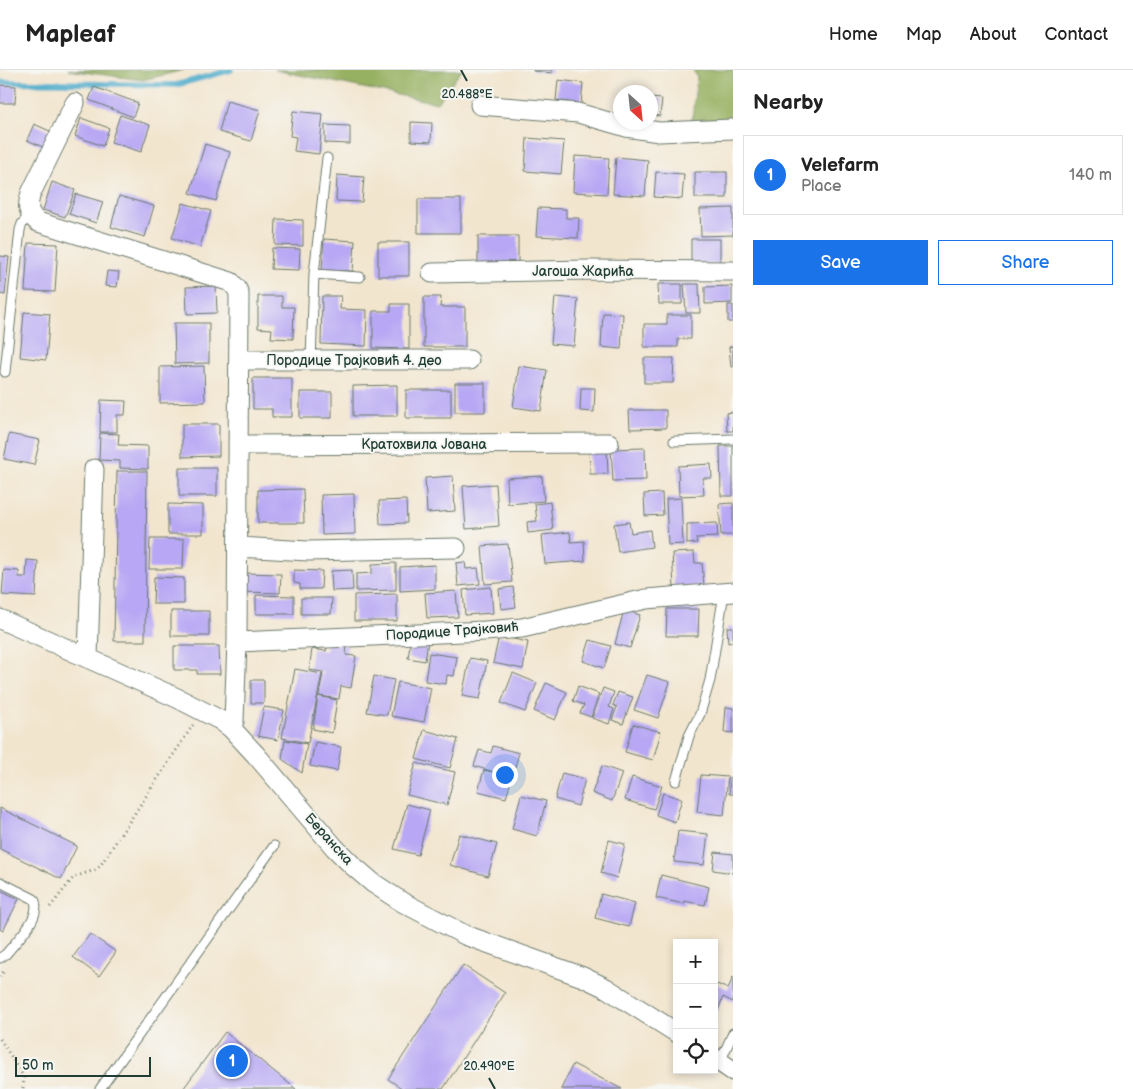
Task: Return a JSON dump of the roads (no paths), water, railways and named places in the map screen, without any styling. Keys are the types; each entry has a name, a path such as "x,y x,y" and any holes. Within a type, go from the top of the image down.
{"street":[{"path":"75,103 31,193 28,202 31,216 38,222 231,282 237,289 239,298 237,642 235,714 231,728"},
{"path":"480,105 578,114 626,127 659,132 733,129"},
{"name":"Јагоша Жарића","path":"432,273 586,270 733,271"},
{"name":"Породице Трајковић 4. део","path":"239,360 469,360"},
{"name":"Кратохвила Јована","path":"239,445 609,443"},
{"path":"88,658 94,469"},
{"path":"238,547 308,551 456,548"},
{"name":"Породице Трајковић","path":"237,642 485,632 522,628 646,600 728,592"},
{"name":"Беранска","path":"0,619 203,710 231,728 335,848 373,883 425,915 466,935 584,977 606,988 673,1030"}],"lane":[{"path":"311,361 314,274 326,158"},
{"path":"5,372 20,230 22,224 31,216"},
{"path":"314,274 360,277"},
{"path":"674,441 733,439"},
{"name":"Породице Трајковић","path":"676,781 689,736 700,714 710,680 728,592"},
{"path":"100,1089 274,846"},
{"path":"0,882 34,899 37,904 36,916 6,954 0,958"},
{"path":"722,1064 733,1033"}],"waterway":[{"path":"0,82 176,85 231,70"}],"place":[{"name":"Velefarm","path":"232,1061"}]}
